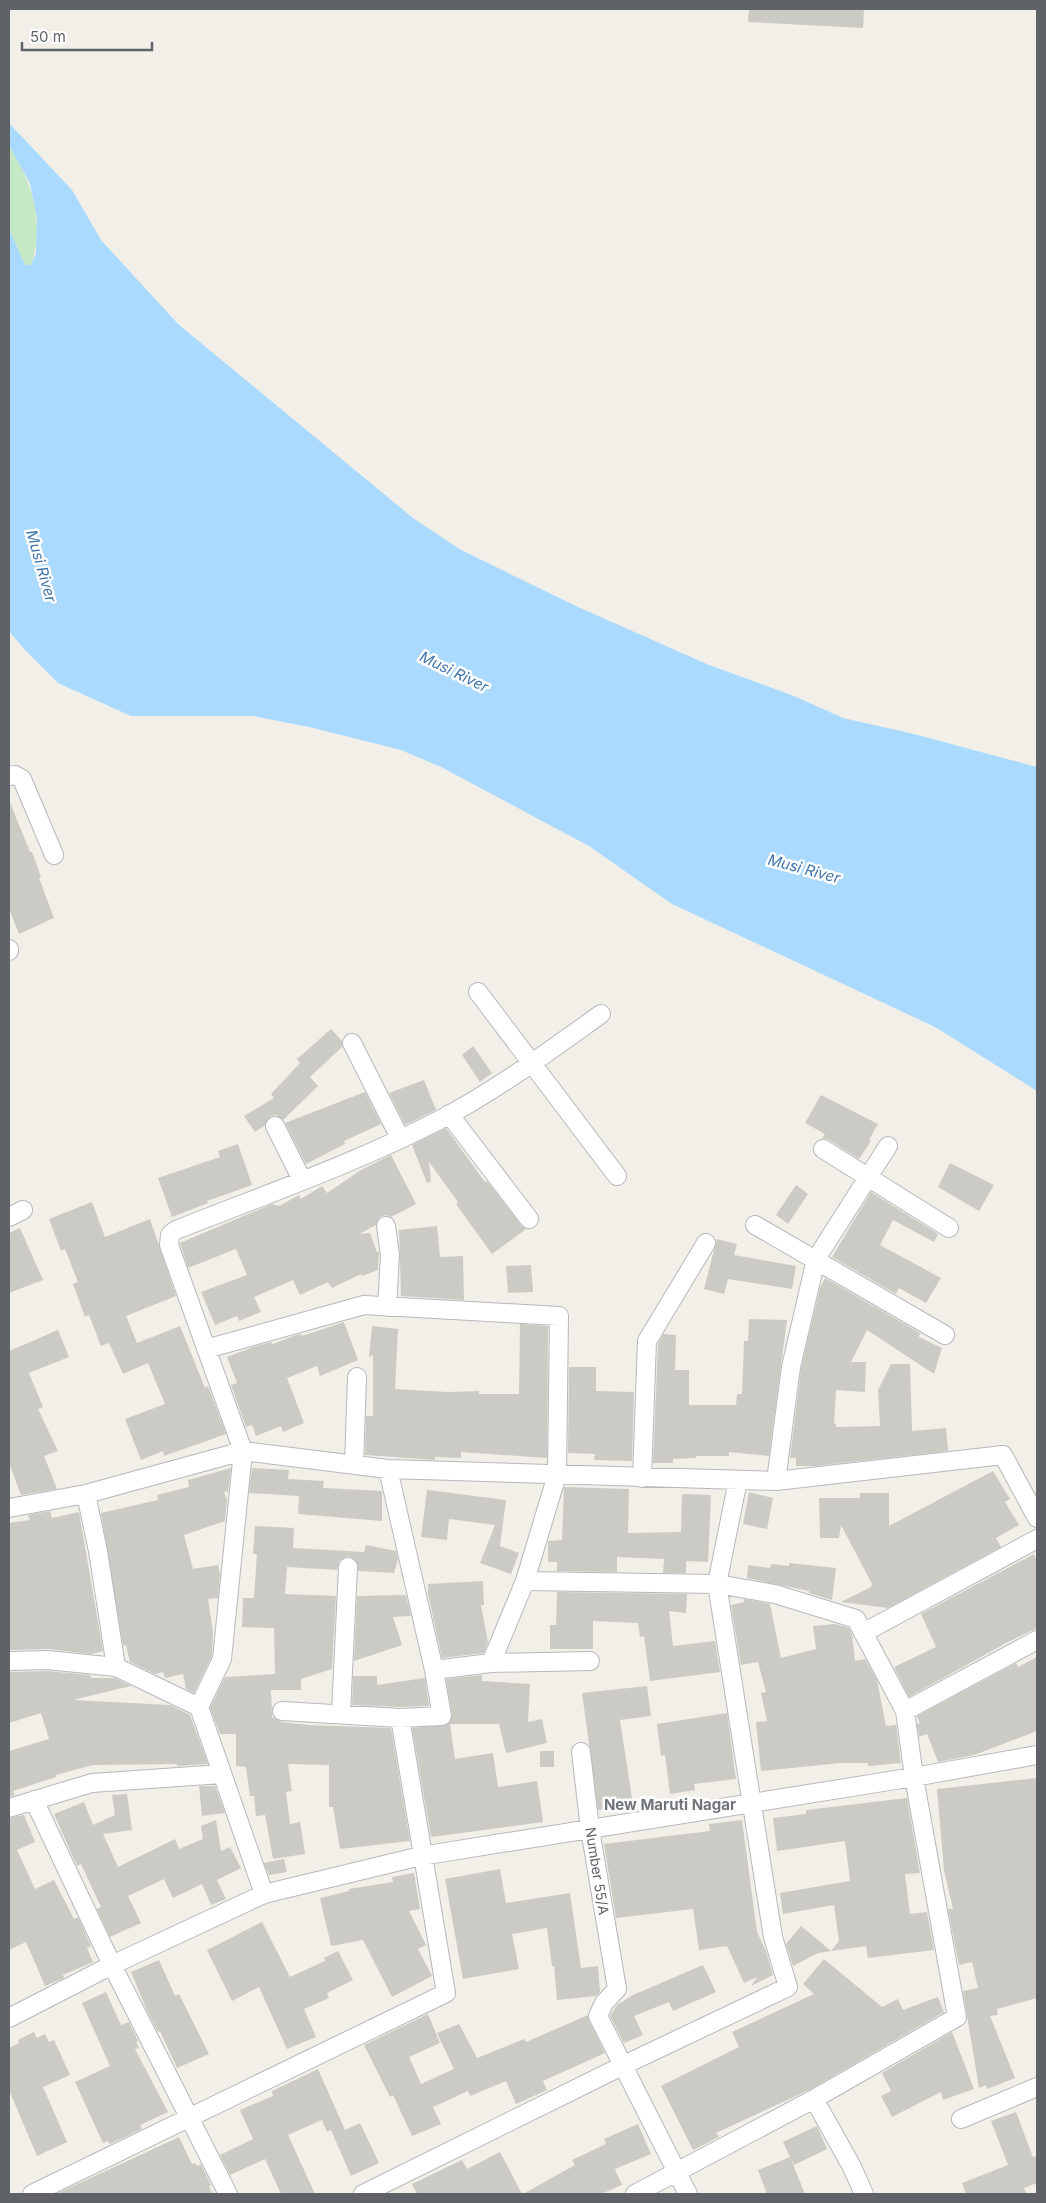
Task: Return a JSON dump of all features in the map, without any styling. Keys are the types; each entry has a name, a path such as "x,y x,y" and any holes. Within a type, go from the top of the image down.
{"street":[{"path":"9,776 15,775 22,779 54,856"},
{"path":"478,992 617,1176"},
{"path":"264,1894 199,1708 222,1659 243,1451 169,1245 170,1235 176,1230 302,1180 400,1138 449,1114 531,1064 601,1014"},
{"path":"352,1043 400,1138"},
{"path":"449,1114 529,1219"},
{"path":"275,1126 302,1180"},
{"path":"776,1481 791,1367 816,1259 888,1146"},
{"path":"823,1149 949,1228"},
{"path":"755,1225 945,1335"},
{"path":"386,1226 390,1255 387,1306"},
{"path":"642,1478 647,1341 706,1243"},
{"path":"206,1349 364,1305 559,1316 557,1475 525,1581 491,1663"},
{"path":"354,1465 357,1377"},
{"path":"9,1507 86,1494 243,1451 388,1469 776,1481 1003,1455 1037,1518"},
{"path":"282,1711 400,1718 442,1716 434,1670 388,1469"},
{"path":"363,2194 622,2066 788,1987 773,1937 717,1584 738,1480"},
{"path":"86,1494 98,1551 116,1667"},
{"path":"863,1633 1037,1539"},
{"path":"341,1713 348,1567"},
{"path":"525,1581 717,1584 775,1594 856,1620 905,1712 914,1777 957,2016 814,2099 678,2174 635,2194"},
{"path":"905,1712 1037,1640"},
{"path":"9,1662 47,1660 116,1667 199,1708"},
{"path":"434,1670 491,1663 590,1661"},
{"path":"32,2194 446,1993 421,1856 400,1718"},
{"name":"Number 55/A","path":"580,1752 590,1829 617,1990 604,2003 598,2016 622,2066"},
{"path":"9,2018 112,1965 264,1894 421,1856 914,1777 1037,1755"},
{"path":"9,1808 92,1783 222,1774"},
{"path":"34,1800 112,1965 228,2194"},
{"path":"622,2066 688,2194"},
{"path":"961,2119 1037,2087"},
{"path":"814,2099 852,2167 864,2194"}],"green space":[{"path":"9,145 26,177 34,202 37,240 31,265 25,265 9,229"}],"water":[{"name":"Musi River","path":"9,123 72,190 101,240 178,324 413,518 461,550 578,607 709,665 794,696 843,718 914,734 1037,767 1037,1091 935,1027 672,904 589,846 441,767 401,750 309,727 253,716 131,716 58,683 9,631 9,229 25,265 31,265 36,253 37,218 30,184 9,145"}],"building":[{"path":"749,9 864,9 863,28 748,22"},
{"path":"9,800 30,852 32,852 41,877 39,878 54,918 19,934 9,909"},
{"path":"331,1029 342,1041 342,1047 310,1077 318,1086 283,1120 276,1115 271,1116 264,1126 255,1132 244,1116 274,1098 271,1094 300,1063 297,1059"},
{"path":"473,1046 492,1073 480,1082 462,1055"},
{"path":"424,1080 436,1110 405,1125 389,1093"},
{"path":"365,1092 381,1124 344,1141 345,1144 306,1164 285,1123"},
{"path":"821,1095 878,1124 869,1140 871,1141 859,1159 829,1140 822,1138 825,1134 805,1123"},
{"path":"446,1128 485,1182 487,1181 526,1229 492,1254 429,1162 431,1182 427,1183 412,1145"},
{"path":"238,1144 252,1185 207,1201 208,1203 172,1217 158,1178 220,1157 218,1151"},
{"path":"391,1155 416,1204 391,1217 385,1215 380,1217 376,1225 359,1234 370,1233 377,1252 379,1252 378,1270 362,1276 361,1274 332,1288 328,1282 300,1295 293,1280 254,1297 261,1312 239,1321 237,1316 215,1325 201,1292 247,1275 236,1249 188,1268 180,1243 272,1204 279,1206 299,1195 301,1199 322,1186 327,1193 361,1170"},
{"path":"950,1163 994,1185 979,1211 938,1187"},
{"path":"796,1185 808,1194 788,1224 776,1215"},
{"path":"871,1192 938,1234 934,1242 893,1220 880,1245 941,1278 926,1303 899,1288 896,1294 832,1257"},
{"path":"92,1202 105,1237 150,1219 176,1296 126,1316 137,1343 180,1326 205,1388 208,1386 226,1434 164,1456 163,1451 141,1460 125,1419 165,1404 148,1363 123,1374 109,1343 101,1346 89,1315 85,1317 73,1284 78,1282 65,1249 61,1251 49,1219"},
{"path":"437,1226 440,1257 463,1256 464,1300 401,1296 399,1230"},
{"path":"20,1228 43,1280 9,1293 9,1233"},
{"path":"717,1239 737,1244 734,1255 796,1266 792,1289 728,1279 724,1294 704,1289"},
{"path":"531,1265 533,1292 508,1293 506,1266"},
{"path":"825,1278 920,1333 919,1337 942,1348 934,1374 867,1330 851,1362 866,1362 865,1392 836,1390 834,1424 836,1424 836,1427 880,1426 878,1390 891,1364 910,1364 912,1431 946,1428 948,1451 815,1466 796,1466 796,1458 790,1458 801,1369 820,1288"},
{"path":"749,1319 787,1320 769,1456 729,1452 729,1456 696,1456 696,1458 673,1459 673,1463 653,1463 658,1344 663,1334 676,1335 675,1370 689,1370 689,1405 736,1405 737,1394 742,1394 744,1341 748,1341"},
{"path":"344,1322 358,1360 320,1376 317,1366 287,1378 304,1423 283,1432 281,1426 256,1436 252,1425 246,1427 231,1385 237,1383 227,1357 253,1347 271,1342 273,1344 296,1335 301,1334 302,1336"},
{"path":"520,1324 548,1326 547,1458 461,1452 461,1458 435,1457 435,1460 365,1455 366,1416 373,1416 373,1355 369,1357 372,1326 398,1329 395,1389 448,1392 479,1391 479,1394 519,1394"},
{"path":"58,1330 69,1357 29,1373 43,1407 38,1409 58,1451 44,1456 57,1489 21,1495 9,1463 9,1351"},
{"path":"569,1367 596,1367 596,1391 634,1392 632,1461 594,1460 595,1454 568,1453"},
{"path":"231,1468 228,1492 224,1491 227,1500 225,1521 184,1535 193,1569 218,1565 220,1573 218,1598 208,1599 213,1632 212,1656 194,1693 186,1689 183,1674 165,1678 163,1672 155,1674 130,1662 126,1645 123,1646 101,1513 158,1500 157,1495 189,1487 188,1480"},
{"path":"252,1468 289,1470 288,1479 324,1481 323,1488 382,1491 382,1521 298,1514 299,1496 249,1493"},
{"path":"993,1471 1010,1499 1005,1502 1019,1525 996,1538 1001,1547 888,1608 841,1602 871,1587 872,1584 841,1525 839,1538 820,1538 819,1498 860,1498 860,1493 889,1493 889,1526"},
{"path":"564,1487 629,1489 628,1533 681,1532 682,1494 711,1495 708,1562 686,1561 686,1573 663,1573 664,1559 617,1557 617,1572 557,1571 557,1562 548,1562 548,1541 562,1540"},
{"path":"427,1490 506,1500 500,1546 519,1553 511,1574 480,1563 495,1525 449,1519 447,1540 421,1537"},
{"path":"749,1492 773,1498 767,1529 743,1524"},
{"path":"50,1511 52,1518 79,1512 103,1651 91,1654 48,1649 9,1650 9,1523 30,1520 28,1515"},
{"path":"255,1526 294,1528 293,1548 364,1552 366,1545 396,1551 398,1559 394,1573 358,1571 357,1562 349,1556 339,1561 337,1570 287,1567 285,1594 336,1596 332,1669 301,1679 301,1690 271,1690 272,1717 281,1722 308,1725 391,1728 410,1841 340,1849 333,1807 329,1807 329,1765 288,1764 292,1791 286,1792 290,1824 300,1822 305,1854 273,1859 265,1815 256,1816 254,1796 250,1796 246,1767 236,1766 236,1734 220,1734 210,1708 225,1677 275,1674 274,1628 242,1627 243,1598 254,1598 257,1554 253,1554"},
{"path":"1034,1554 1037,1562 1037,1628 1006,1643 909,1697 894,1667 936,1647 921,1614"},
{"path":"789,1563 836,1568 832,1600 809,1593 809,1591 747,1578 748,1565 770,1568 771,1564 789,1566"},
{"path":"483,1581 484,1605 481,1605 488,1642 484,1653 442,1658 428,1594 428,1584"},
{"path":"557,1592 687,1594 686,1613 669,1611 673,1646 715,1641 720,1672 650,1681 644,1636 640,1637 638,1623 593,1621 593,1649 550,1649 550,1625 556,1625"},
{"path":"406,1595 411,1616 393,1617 402,1645 354,1661 357,1596"},
{"path":"744,1599 770,1604 781,1658 816,1649 813,1626 835,1624 849,1628 852,1634 855,1661 865,1659 877,1680 886,1726 896,1725 901,1763 868,1766 868,1763 841,1763 761,1771 756,1722 767,1721 761,1693 766,1692 758,1662 741,1665 731,1605 744,1602"},
{"path":"1037,1657 1037,1731 974,1755 938,1762 927,1734 919,1737 917,1724 920,1723 917,1716 1016,1663 1018,1667"},
{"path":"47,1671 90,1675 91,1678 115,1678 131,1686 73,1700 170,1705 190,1715 208,1764 177,1766 177,1764 93,1765 56,1775 56,1777 13,1791 15,1795 9,1797 9,1751 49,1739 41,1713 9,1723 9,1672"},
{"path":"482,1675 482,1681 530,1684 528,1722 542,1719 547,1743 506,1753 499,1724 450,1724 455,1759 493,1753 498,1787 537,1781 543,1822 431,1837 412,1728 448,1724 452,1714 446,1679"},
{"path":"353,1676 377,1676 377,1685 425,1678 429,1706 352,1705"},
{"path":"647,1686 651,1716 620,1720 633,1805 598,1810 582,1693"},
{"path":"727,1713 736,1779 694,1784 695,1790 670,1794 665,1755 661,1756 657,1724"},
{"path":"540,1751 554,1751 554,1767 540,1767"},
{"path":"1037,1778 1037,1998 997,2009 998,2015 990,2016 1015,2078 987,2089 986,2085 979,2088 963,1991 978,1988 972,1962 959,1965 948,1909 953,1909 944,1870 937,1789"},
{"path":"199,1786 215,1786 225,1813 202,1816"},
{"path":"127,1794 132,1830 103,1834 118,1867 175,1839 179,1849 203,1839 201,1826 216,1820 221,1851 230,1847 241,1868 217,1880 226,1899 211,1905 202,1884 173,1898 164,1879 128,1896 141,1923 110,1937 97,1909 101,1907 81,1864 77,1866 54,1814 84,1802 93,1825 115,1815 112,1795"},
{"path":"907,1798 920,1873 905,1874 910,1914 927,1912 934,1950 868,1958 866,1946 818,1953 793,1966 786,1944 801,1926 831,1951 839,1941 834,1905 783,1914 780,1893 850,1881 845,1841 777,1851 773,1818 806,1814 806,1810"},
{"path":"24,1815 35,1842 17,1850 35,1889 54,1880 74,1919 78,1917 91,1946 87,1948 93,1962 63,1975 64,1978 45,1986 26,1942 9,1950 9,1818"},
{"path":"742,1820 757,1932 766,1951 773,1975 751,1986 757,1977 744,1983 727,1946 699,1950 693,1909 616,1918 604,1844 710,1831 709,1824"},
{"path":"284,1859 287,1872 269,1875 264,1863"},
{"path":"500,1869 506,1903 570,1893 581,1968 598,1966 600,1992 596,1996 557,2000 554,1966 552,1966 547,1928 512,1934 519,1969 463,1979 445,1879"},
{"path":"414,1873 420,1909 409,1911 426,1945 418,1949 432,1976 392,1997 363,1940 331,1946 320,1898 349,1891 349,1889 393,1882 392,1877"},
{"path":"262,1922 290,1977 325,1961 324,1958 338,1951 353,1980 327,1993 329,1998 304,2009 316,2037 287,2049 259,1987 232,2001 207,1950"},
{"path":"824,1959 882,2007 898,1999 903,2010 938,1997 944,2012 809,2090 716,2133 719,2137 693,2150 661,2086 739,2047 732,2032 814,1994 803,1984"},
{"path":"159,1960 175,1996 179,1994 209,2054 177,2068 160,2031 158,2032 148,2013 131,1972"},
{"path":"703,1965 716,1992 673,2011 669,2002 634,2016 643,2035 624,2043 610,2016 617,2005 633,1995"},
{"path":"106,1992 121,2025 129,2022 138,2041 136,2042 139,2048 135,2049 168,2112 140,2125 142,2129 110,2144 108,2141 103,2143 75,2082 110,2066 82,2003"},
{"path":"428,2014 440,2043 409,2057 421,2084 454,2069 437,2033 459,2024 477,2058 524,2039 526,2042 588,2015 589,2021 605,2053 543,2081 547,2090 516,2104 506,2081 470,2096 468,2091 433,2107 441,2124 412,2136 393,2095 390,2097 364,2045"},
{"path":"34,2032 37,2038 45,2034 49,2042 54,2040 70,2075 43,2087 67,2142 37,2156 9,2090 9,2048 19,2043 18,2040"},
{"path":"952,2032 974,2089 943,2100 941,2092 892,2117 881,2096 891,2091 882,2073"},
{"path":"318,2069 345,2130 360,2123 379,2163 351,2176 331,2130 327,2132 322,2120 288,2135 315,2194 281,2194 265,2159 230,2175 220,2155 253,2139 240,2110 273,2096 272,2091"},
{"path":"1016,2112 1033,2157 1037,2156 1037,2183 1024,2188 1026,2194 966,2194 962,2183 1008,2165 991,2121"},
{"path":"638,2124 651,2154 615,2169 622,2185 601,2194 523,2194 575,2165 572,2160 606,2144 604,2139"},
{"path":"817,2126 827,2149 794,2165 783,2142"},
{"path":"179,2137 192,2164 195,2163 197,2166 201,2164 211,2185 209,2186 212,2194 56,2194"},
{"path":"500,2152 522,2194 417,2194 412,2184 462,2160 467,2169"},
{"path":"790,2157 805,2194 767,2194 758,2170"}],"district":[{"name":"New Maruti Nagar","path":"670,1805"}]}
